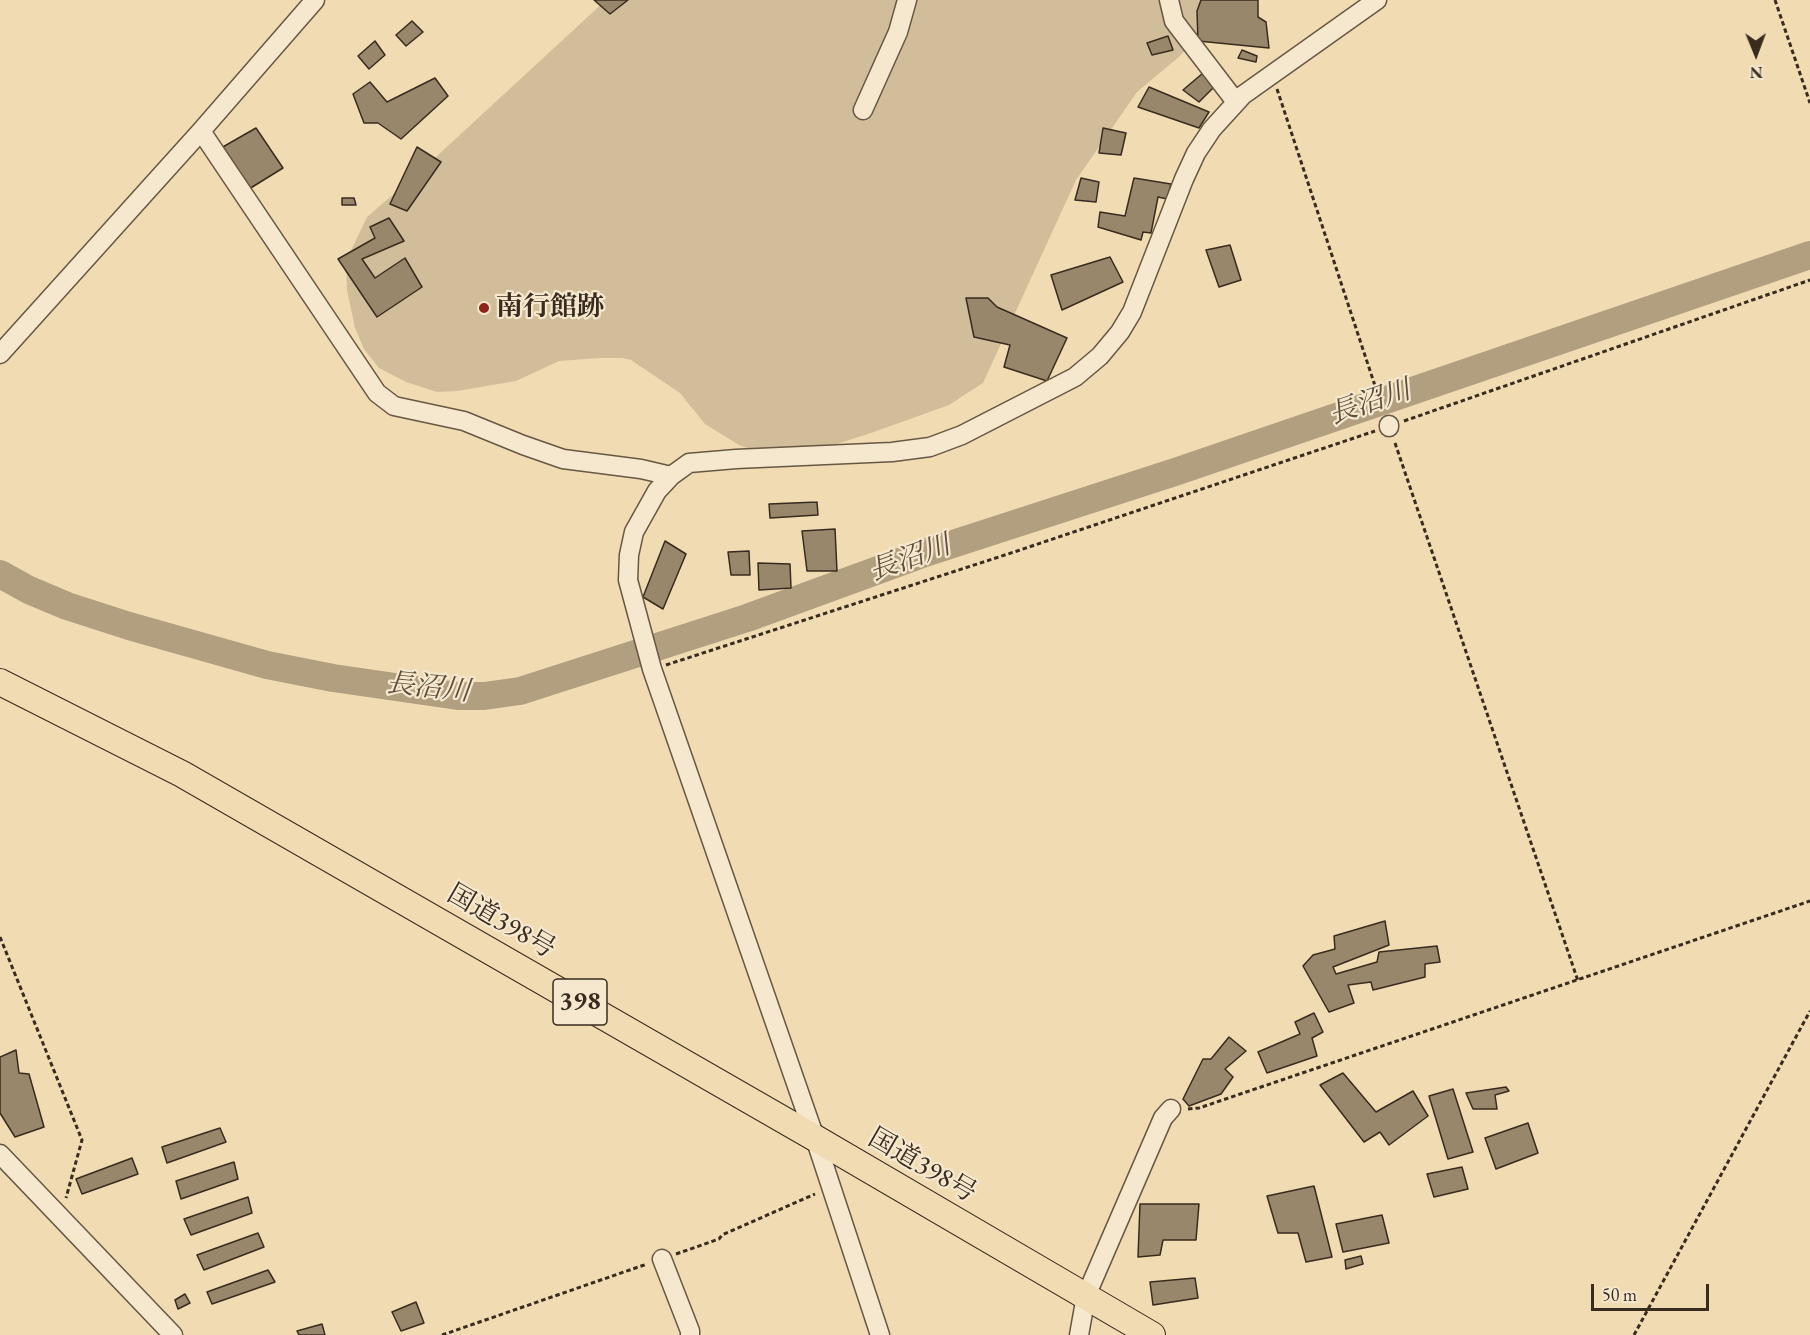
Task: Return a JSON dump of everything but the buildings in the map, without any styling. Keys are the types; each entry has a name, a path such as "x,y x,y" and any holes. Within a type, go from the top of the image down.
{"highway":[{"name":"国道398号","path":"0,682 182,774 815,1138 1152,1335"}],"street":[{"path":"0,354 201,131 315,0"},
{"path":"863,110 898,32 907,0"},
{"path":"1169,0 1174,21 1236,102"},
{"path":"880,1335 815,1138 652,669 628,580 629,555 634,532 657,491 688,463 710,460 892,452 930,447 962,435 1075,377 1100,356 1120,332 1132,312 1196,153 1212,129 1236,102 1272,73 1377,0"},
{"path":"201,131 377,393 394,406 464,421 563,459 641,469 671,477"},
{"path":"1079,1335 1086,1296 1162,1118 1171,1109"},
{"path":"0,1154 173,1335"},
{"path":"662,1259 690,1335"}],"path":[{"path":"1775,0 1810,103"},
{"path":"1272,73 1375,387 1578,981"},
{"path":"652,669 1008,554 1389,426 1810,280"},
{"path":"1171,1109 1199,1108 1810,901"},
{"path":"0,937 82,1140 61,1217"},
{"path":"1634,1335 1810,1011"},
{"path":"442,1335 719,1239 831,1187"}],"shaded area":[{"path":"606,0 1217,0 1201,31 1180,56 1137,92 1076,180 983,383 949,405 871,433 799,456 768,456 739,445 705,424 680,393 631,360 600,358 559,361 516,381 437,392 406,382 379,368 364,349 355,328 347,290 346,261 367,217 424,168"}],"waterway":[{"name":"長沼川","path":"0,574 29,590 67,606 267,665 333,678 458,696 484,696 520,691 747,618 922,554 1178,471 1810,255"}],"place":[{"name":"南行館跡","path":"484,308"}]}
